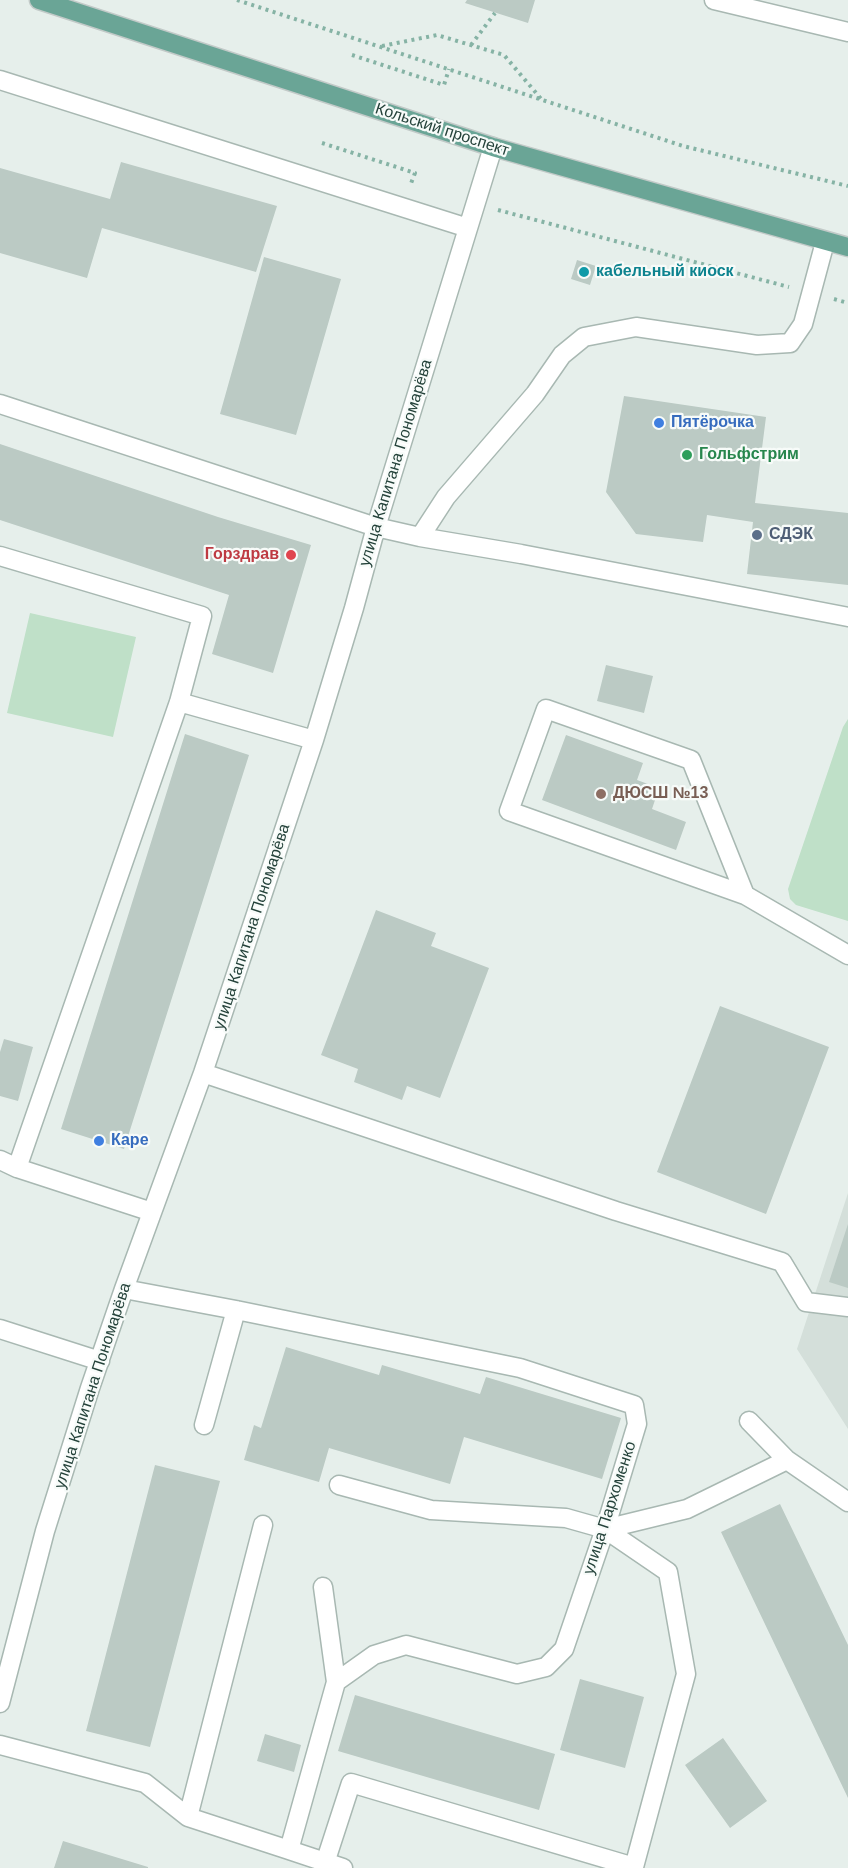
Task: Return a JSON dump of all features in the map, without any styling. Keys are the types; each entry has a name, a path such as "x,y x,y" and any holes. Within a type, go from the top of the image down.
{"main road":[{"name":"Кольский проспект","path":"39,0 493,147 848,247"}],"street":[{"path":"714,0 848,32"},
{"path":"0,80 468,228"},
{"name":"улица Капитана Пономарёва","path":"0,1703 45,1531 124,1289 203,1073 314,740 376,527 493,147"},
{"path":"420,537 446,497 535,394 562,356 584,336 636,327 757,345 790,343 803,324 825,242"},
{"path":"0,404 376,527 848,617"},
{"path":"0,556 202,616 179,702 17,1167"},
{"path":"179,702 314,740"},
{"path":"745,895 691,760 546,709 509,811 745,895 848,955"},
{"path":"203,1073 616,1211 782,1262 806,1302 848,1307"},
{"path":"0,1160 153,1212"},
{"name":"улица Пархоменко","path":"124,1289 520,1368 634,1406 637,1424 605,1529 564,1649 546,1667 517,1674 406,1645 374,1654 336,1682"},
{"path":"204,1425 236,1310"},
{"path":"0,1329 100,1360"},
{"path":"749,1421 787,1460 848,1503"},
{"path":"605,1529 687,1509 787,1460"},
{"path":"325,1863 351,1783 634,1867 686,1674 668,1572 605,1529 566,1518 431,1510 339,1485"},
{"path":"188,1817 263,1524"},
{"path":"289,1850 336,1682 323,1587"},
{"path":"0,1745 145,1783 188,1817 344,1868"}],"path":[{"path":"237,0 683,146 848,186"},
{"path":"471,45 495,13"},
{"path":"380,47 437,35 504,55 543,100"},
{"path":"352,55 444,85 449,69"},
{"path":"322,143 414,173"},
{"path":"410,185 421,188"},
{"path":"476,204 848,303"}],"shaded area":[{"path":"848,1193 848,1429 797,1349"}],"green space":[{"path":"30,613 136,637 113,737 7,713"},
{"path":"848,719 848,921 796,905 790,899 788,889 843,727"}],"building":[{"path":"467,0 535,0 528,23 465,3"},
{"path":"121,162 277,206 256,272 102,228 87,278 0,253 0,168 110,199"},
{"path":"264,257 341,279 296,435 220,414"},
{"name":"кабельный киоск","path":"577,260 596,266 590,285 571,279"},
{"name":"Гольфстрим","path":"624,396 766,417 755,503 848,513 848,585 747,574 753,522 707,515 703,542 636,534 606,492"},
{"path":"0,444 218,517 311,545 273,673 212,654 229,595 0,520"},
{"path":"606,665 653,676 644,713 597,701"},
{"path":"185,734 249,755 124,1149 61,1129"},
{"name":"ДЮСШ №13","path":"566,735 643,763 637,780 659,788 652,809 686,822 676,850 542,800"},
{"path":"376,910 436,933 431,946 489,968 440,1098 407,1086 402,1100 354,1082 358,1069 321,1055"},
{"path":"720,1006 829,1047 766,1214 657,1172"},
{"path":"4,1039 33,1047 18,1101 0,1096 0,1052"},
{"path":"848,1224 848,1288 829,1282"},
{"path":"286,1347 379,1375 382,1365 480,1394 486,1377 621,1418 602,1479 464,1437 450,1484 329,1448 319,1482 244,1460 254,1425 261,1428"},
{"path":"155,1465 220,1481 150,1747 86,1731"},
{"path":"780,1504 848,1645 848,1798 721,1532"},
{"path":"580,1679 644,1697 625,1768 560,1750"},
{"path":"355,1695 555,1754 539,1810 338,1751"},
{"path":"265,1734 301,1745 294,1772 257,1761"},
{"path":"723,1738 767,1801 730,1828 685,1765"},
{"path":"63,1841 148,1867 148,1868 54,1868"}],"place":[{"name":"кабельный киоск","path":"584,272"},
{"name":"Пятёрочка","path":"659,423"},
{"name":"Гольфстрим","path":"687,455"},
{"name":"СДЭК","path":"757,535"},
{"name":"Горздрав","path":"291,555"},
{"name":"ДЮСШ №13","path":"601,794"},
{"name":"Каре","path":"99,1141"}]}
